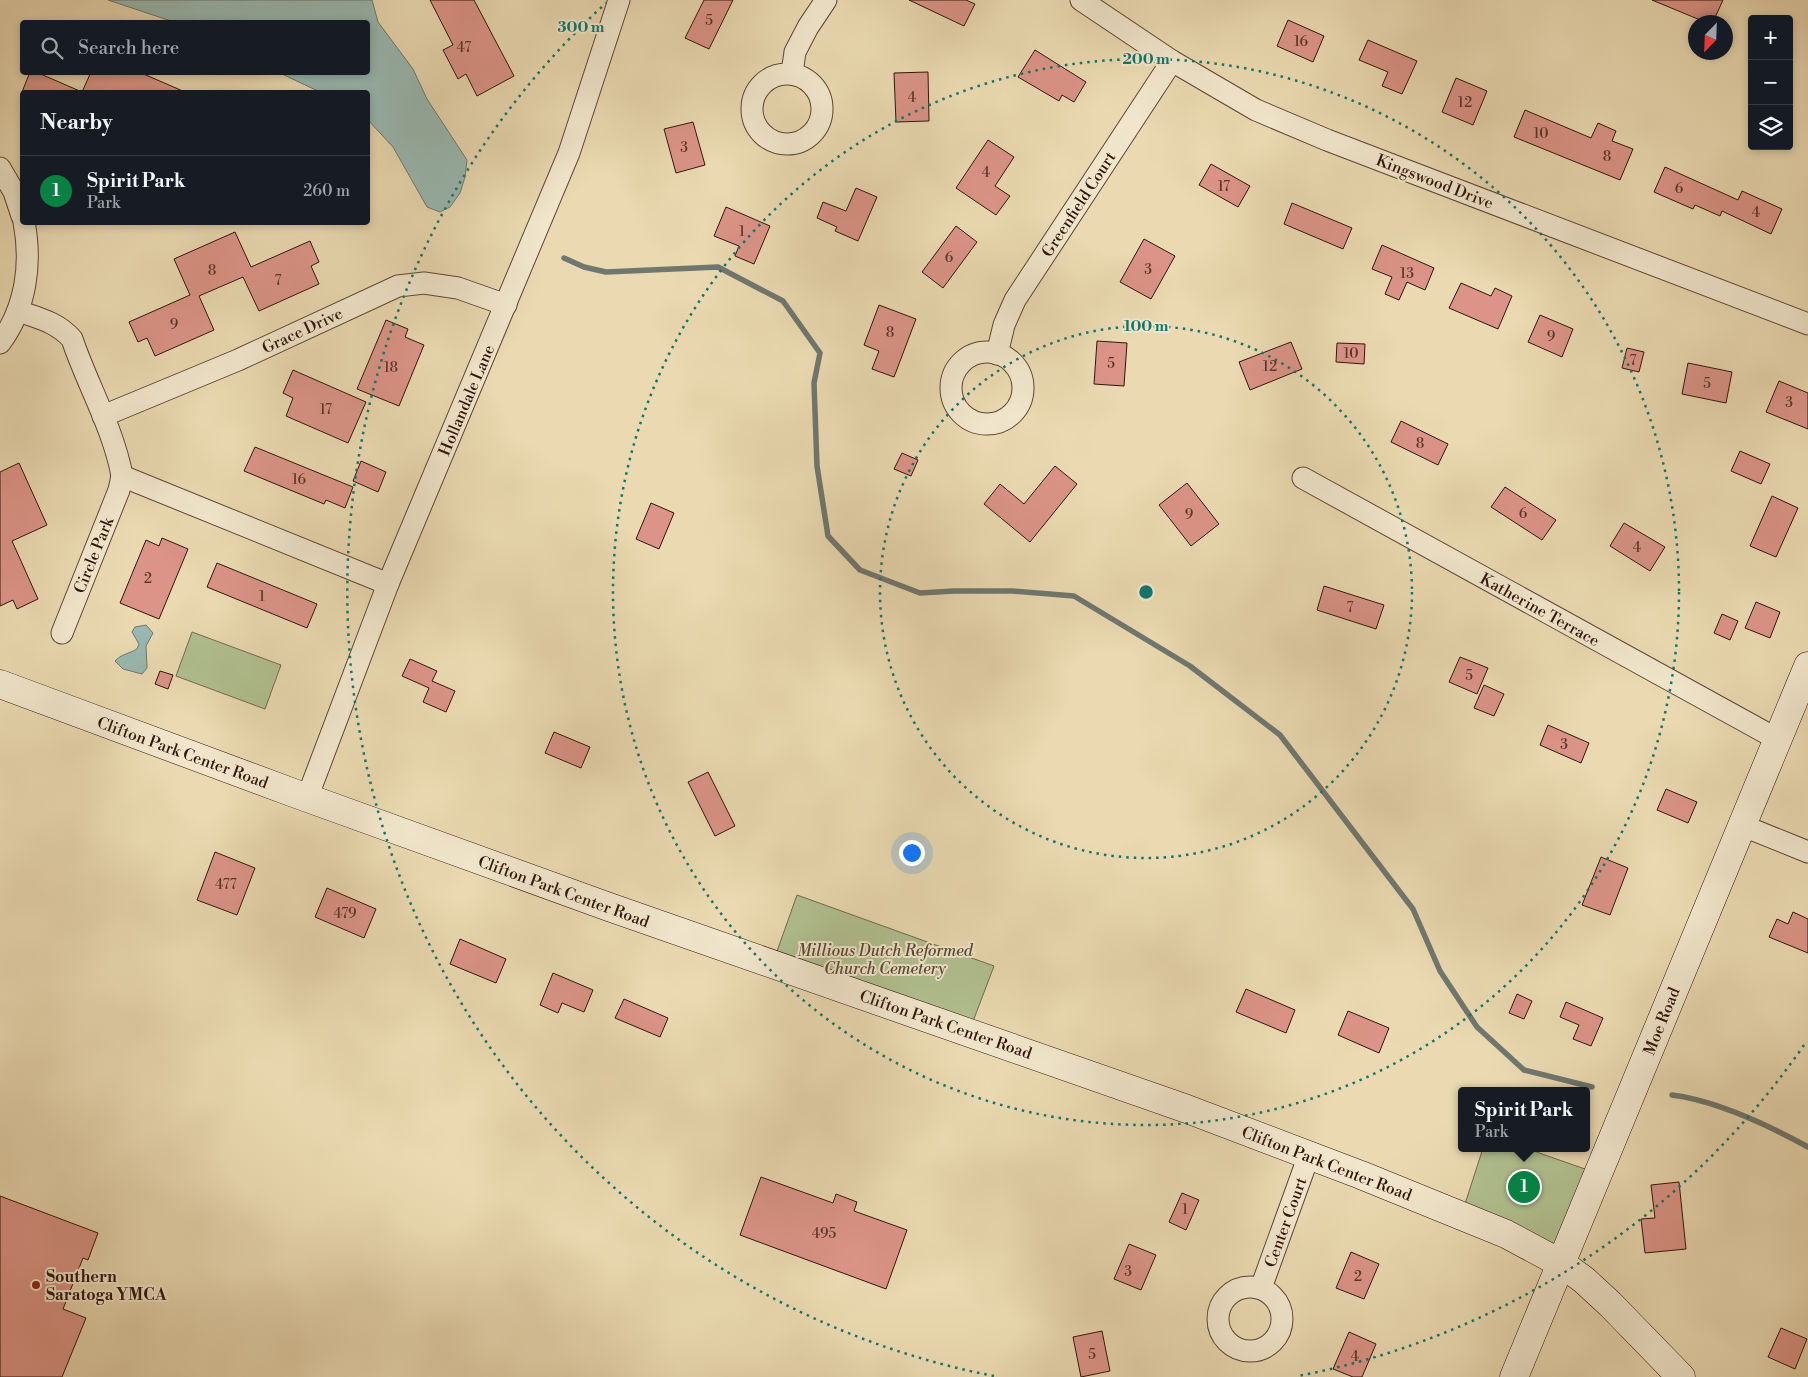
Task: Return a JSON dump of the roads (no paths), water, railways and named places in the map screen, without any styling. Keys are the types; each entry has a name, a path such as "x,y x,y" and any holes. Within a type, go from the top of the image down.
{"street":[{"name":"Hollandale Lane","path":"307,798 388,584 569,154 619,0"},
{"path":"792,73 794,52 826,0"},
{"name":"Kingswood Drive","path":"1081,0 1172,61 1256,110 1327,140 1808,324"},
{"name":"Greenfield Court","path":"997,354 1004,325 1015,300 1172,61"},
{"path":"0,168 14,192 20,210"},
{"path":"0,343 18,311 25,287 28,263 25,225"},
{"name":"Grace Drive","path":"103,416 238,360 398,286 424,283 458,288 506,305"},
{"path":"18,311 50,322 66,332 72,339 103,416 122,476 388,584"},
{"name":"Circle Park","path":"62,633 119,490 122,476"},
{"name":"Katherine Terrace","path":"1302,478 1777,739"},
{"name":"Moe Road","path":"1514,1377 1808,666"},
{"name":"Clifton Park Center Road","path":"0,684 609,907 1179,1106 1361,1175 1506,1234 1562,1264 1584,1280 1681,1377"},
{"path":"1742,825 1808,852"},
{"name":"Center Court","path":"1261,1288 1309,1155"}],"water":[{"path":"108,0 372,0 378,22 413,69 427,99 467,160 465,177 460,193 450,207 440,212 427,207 393,147 370,122 370,90 316,90 284,75 370,75 370,20 168,20"},
{"path":"146,625 153,633 146,646 147,668 142,674 123,669 115,661 137,649 139,644 132,632 135,627"}],"waterway":[{"path":"564,258 584,267 606,272 718,267 783,301 820,353 814,383 817,466 828,536 860,570 920,593 1013,591 1074,596 1190,666 1280,735 1413,909 1440,971 1477,1027 1524,1070 1592,1087"},
{"path":"1672,1095 1725,1108 1760,1122 1808,1147"}],"place":[{"name":"Spirit Park","path":"1524,1187"},
{"name":"Southern Saratoga YMCA","path":"36,1285"}],"park label":[{"name":"Millious Dutch Reformed Church Cemetery","path":"885,959"}]}
